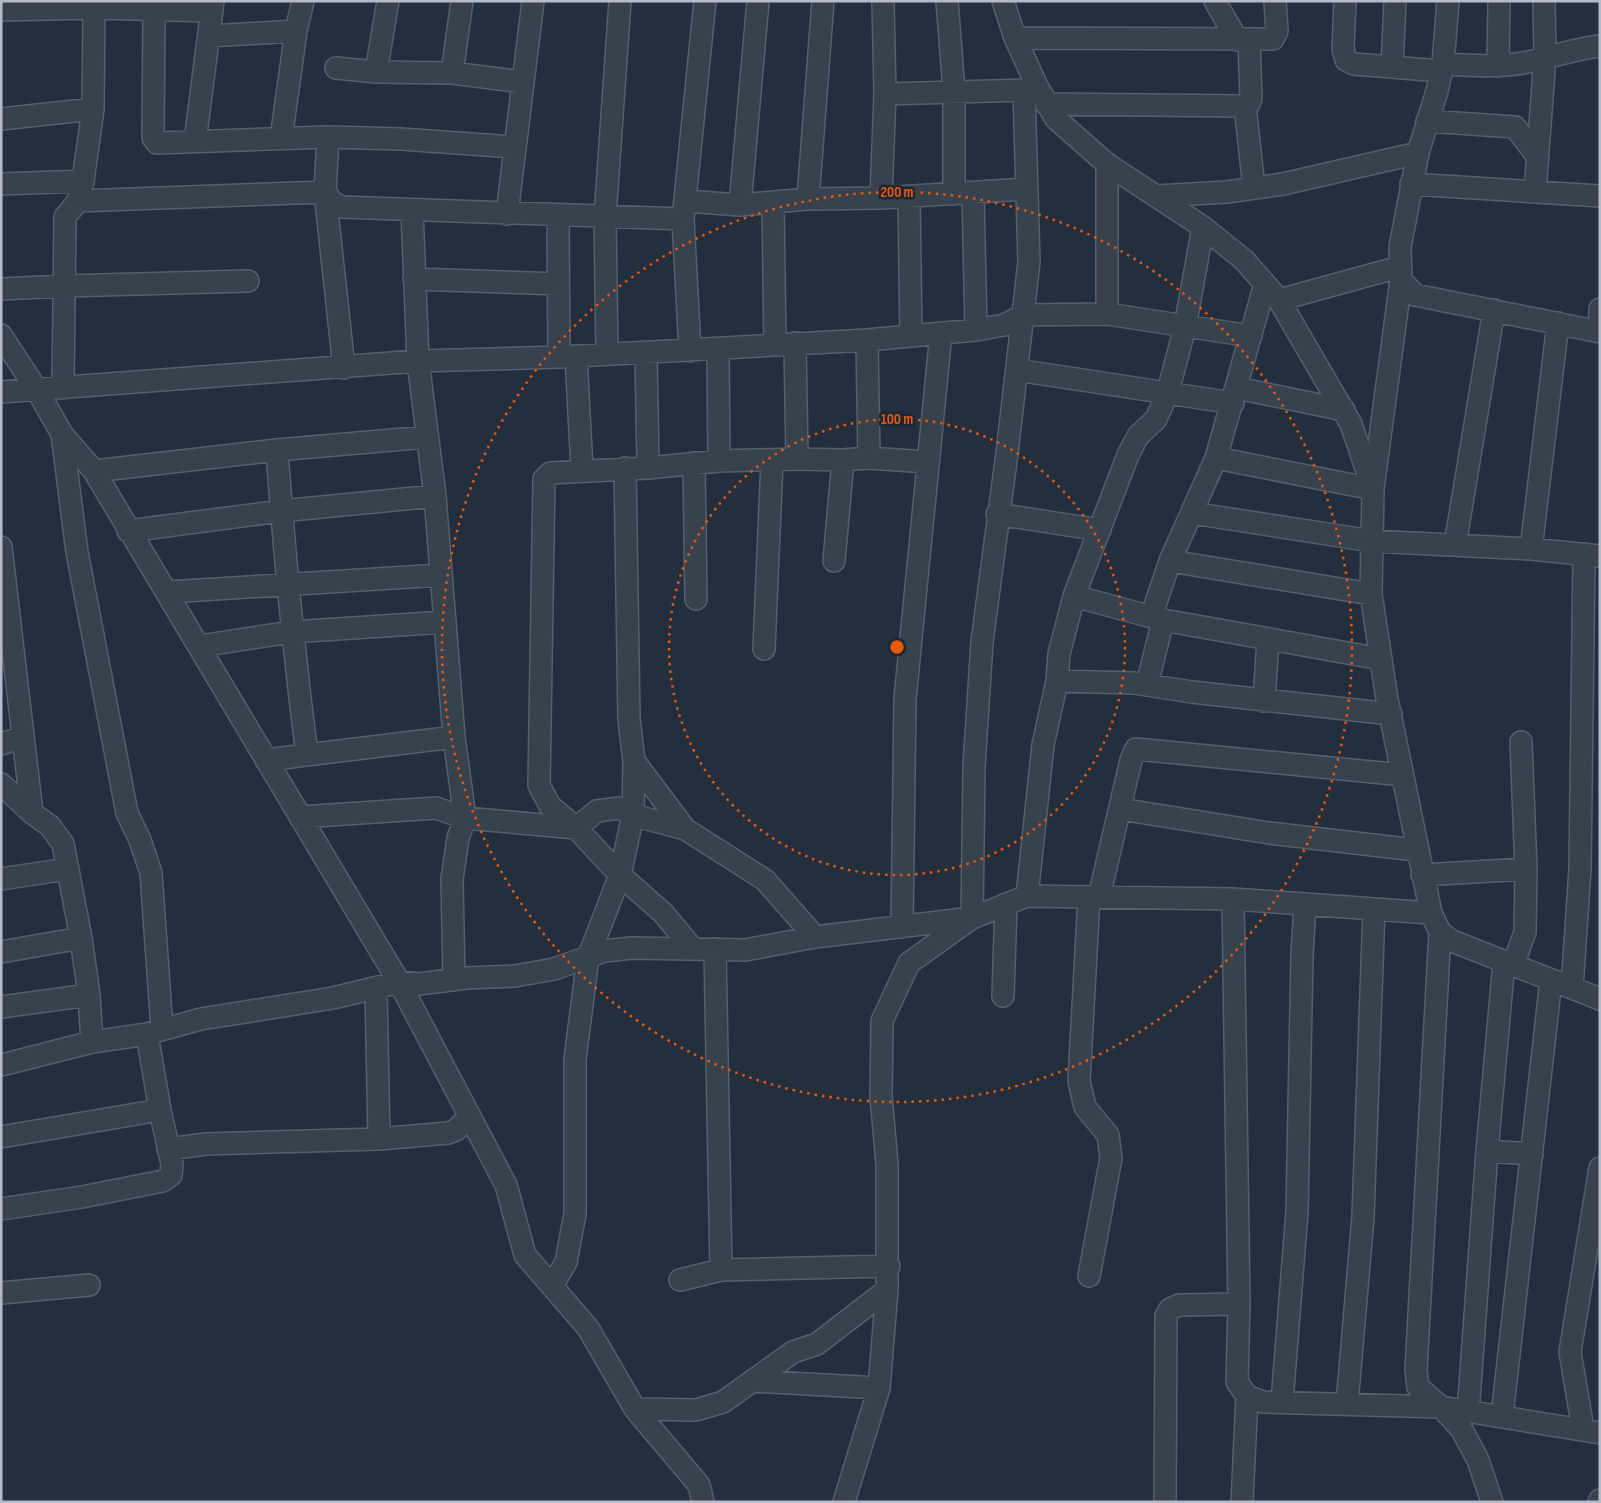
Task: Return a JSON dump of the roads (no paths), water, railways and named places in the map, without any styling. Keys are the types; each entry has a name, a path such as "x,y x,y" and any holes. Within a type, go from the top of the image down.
{"street":[{"path":"281,139 296,31 303,1"},
{"path":"376,72 388,1"},
{"path":"452,73 462,1"},
{"path":"507,214 533,1"},
{"path":"607,354 605,216 620,1"},
{"path":"690,351 684,210 705,1"},
{"path":"740,205 758,1"},
{"path":"808,199 823,1"},
{"path":"880,198 885,94 884,1"},
{"path":"947,1 976,330"},
{"path":"1003,1 1035,94 1056,119 1107,164 1203,227 1244,260 1272,292 1344,410 1351,424 1373,489"},
{"path":"885,94 954,91 1245,106 1249,104 1251,98 1243,40 1216,1"},
{"path":"1015,38 1273,39 1277,31 1275,1"},
{"path":"1345,1 1343,49 1346,60 1354,64 1392,67 1498,66 1528,62 1600,46"},
{"path":"1392,67 1395,1"},
{"path":"1448,1 1442,67 1418,153 1400,247 1400,273 1373,489 1371,594 1416,850 1435,923 1416,1370 1418,1387 1462,1430 1478,1460 1492,1502"},
{"path":"1498,1 1498,66"},
{"path":"1534,192 1545,57 1544,1"},
{"path":"1,10 94,8 154,10 212,6 195,142"},
{"path":"63,388 66,217 81,191 93,109 94,8"},
{"path":"154,10 153,138 157,143 328,137 401,139 514,147"},
{"path":"209,36 296,31"},
{"path":"336,68 376,72 452,73 522,82"},
{"path":"972,918 974,767 980,662 997,514 1024,315 1029,262 1026,189 1035,94"},
{"path":"1515,127 1542,96"},
{"path":"1245,106 1254,188"},
{"path":"1,119 93,109"},
{"path":"1427,121 1515,127 1537,156"},
{"path":"328,137 325,192 344,368"},
{"path":"1157,196 1283,184 1418,153"},
{"path":"1107,164 1107,314"},
{"path":"1,184 81,191 325,192"},
{"path":"1411,184 1600,196"},
{"path":"325,192 332,202 342,207 605,216 773,204 808,199 909,198 1026,189"},
{"path":"909,198 910,336"},
{"path":"773,204 797,458"},
{"path":"412,210 418,361 435,496 454,737 465,818 458,838 452,879 454,980"},
{"path":"558,215 558,284 582,470"},
{"path":"1028,896 1043,745 1057,681 1059,654 1074,596 1128,455 1138,436 1156,419 1168,392 1185,327 1203,227"},
{"path":"1272,292 1400,273"},
{"path":"1400,273 1415,296 1599,331 1600,310"},
{"path":"414,279 558,284"},
{"path":"1,290 64,286 248,281"},
{"path":"1147,685 1157,619 1170,561 1216,458 1251,336 1272,292"},
{"path":"1455,545 1494,310"},
{"path":"1,392 418,361 567,357 867,340 976,330 1004,325 1024,315 1107,314 1251,336"},
{"path":"1531,549 1558,323"},
{"path":"902,927 905,700 941,333"},
{"path":"1,335 37,390 62,434 94,471 128,531 168,592 399,982 506,1185 525,1255 588,1328 635,1409 700,1485 703,1502"},
{"path":"867,340 868,458"},
{"path":"718,349 719,461"},
{"path":"646,353 648,468"},
{"path":"1017,370 1168,392 1235,396 1344,410"},
{"path":"1,1209 82,1198 163,1180 170,1176 172,1164 160,1110 154,1031 151,873 140,840 127,813 77,552 62,434"},
{"path":"94,471 277,450 427,438"},
{"path":"277,450 281,511 290,585 291,632 306,755"},
{"path":"693,949 663,913 620,875 576,828 550,806 539,784 544,479 550,473 648,468 694,462 772,461 797,458 843,460 868,458 927,462"},
{"path":"1216,458 1373,489"},
{"path":"834,561 843,460"},
{"path":"764,649 772,461"},
{"path":"694,462 696,599"},
{"path":"552,1286 566,1262 575,1214 575,1059 588,958 620,875 634,815 634,761 629,719 625,468"},
{"path":"128,531 281,511 435,496"},
{"path":"1192,513 1372,541 1531,549 1592,555 1580,869 1572,988"},
{"path":"997,514 1100,530"},
{"path":"1,547 3,585 32,813"},
{"path":"1170,561 1371,594"},
{"path":"168,592 441,575"},
{"path":"1074,596 1157,619 1381,659"},
{"path":"200,646 291,632 445,622"},
{"path":"1264,700 1268,639"},
{"path":"1057,681 1147,685 1391,714"},
{"path":"1,744 23,737"},
{"path":"266,760 454,737"},
{"path":"1468,1413 1487,1151 1509,964 1525,932 1526,869 1521,742"},
{"path":"1089,1276 1111,1158 1108,1134 1084,1107 1079,1081 1094,897 1136,749 1403,775"},
{"path":"634,761 685,829"},
{"path":"1,784 32,813 50,826 63,844 81,938 89,995 92,1042"},
{"path":"300,817 436,808 465,818 576,828 597,811 619,808 634,815 685,829 765,880 814,937"},
{"path":"1120,809 1269,834 1416,850"},
{"path":"1,879 67,869"},
{"path":"1422,875 1526,869"},
{"path":"844,1502 879,1388 889,1266 887,1164 881,1096 882,1020 909,963 972,918 1028,896 1233,899 1374,909 1435,923 1452,941 1600,999"},
{"path":"1233,899 1238,1304 1237,1382 1247,1396 1263,1402 1440,1407 1468,1413 1502,1416 1591,1431 1570,1352 1600,1168"},
{"path":"1003,996 1006,904"},
{"path":"1282,1402 1298,1193 1302,954 1305,905"},
{"path":"1347,1404 1363,1217 1374,909"},
{"path":"1,1066 92,1042 154,1031 201,1019 334,998 399,982 419,984 531,974 554,969 605,951 631,948 745,950 814,937 972,918"},
{"path":"1,952 81,938"},
{"path":"715,949 721,1270"},
{"path":"1502,1416 1551,980"},
{"path":"376,989 379,1139"},
{"path":"1,1007 89,995"},
{"path":"1,1136 160,1110"},
{"path":"168,1149 206,1144 379,1139 448,1133 456,1130 470,1116"},
{"path":"1487,1151 1532,1154"},
{"path":"680,1280 721,1270 889,1266"},
{"path":"1,1292 89,1285"},
{"path":"635,1409 696,1410 722,1402 793,1352 818,1344 887,1290"},
{"path":"1165,1502 1166,1316 1170,1310 1179,1306 1238,1304"},
{"path":"752,1381 879,1388"},
{"path":"1242,1502 1247,1396"}]}
